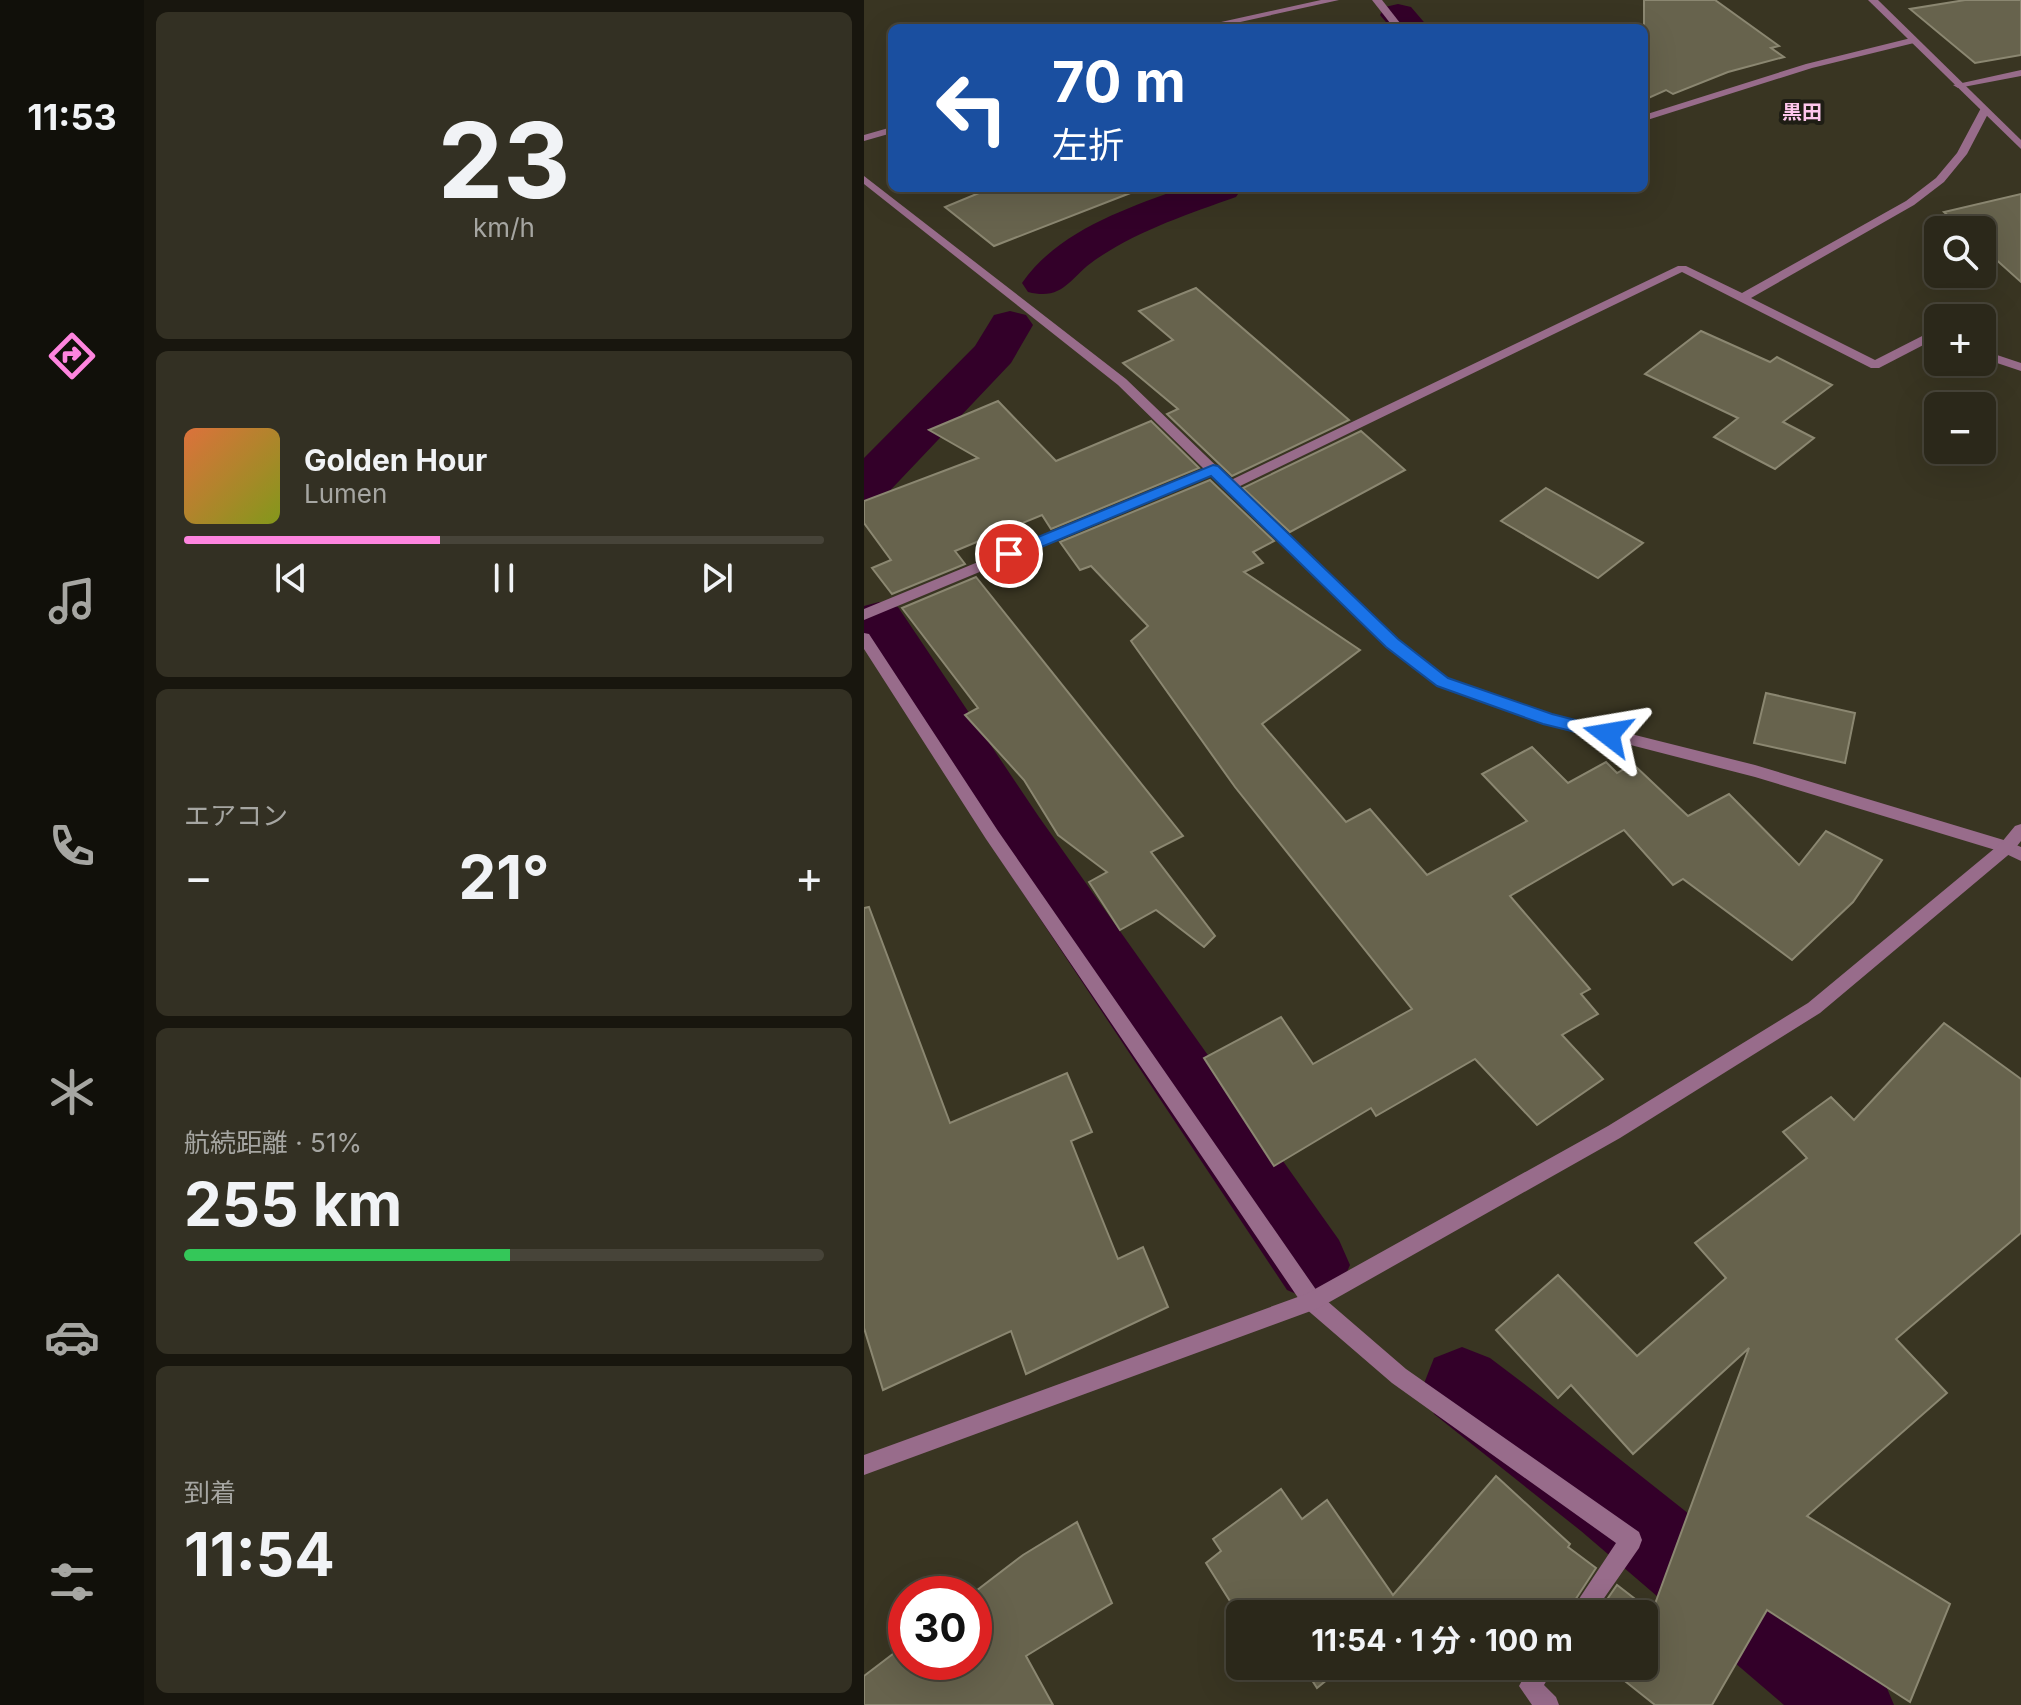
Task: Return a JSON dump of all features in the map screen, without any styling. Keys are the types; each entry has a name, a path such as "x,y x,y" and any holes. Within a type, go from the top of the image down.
{"street":[{"path":"1218,24 1334,0"},
{"path":"1377,0 1396,24"},
{"path":"1873,0 1911,41 2021,146"},
{"path":"1648,117 1809,66 1911,41"},
{"path":"1958,85 2021,73"},
{"path":"1742,298 1910,203 1940,180 1962,154 1985,110"},
{"path":"864,138 888,131"},
{"path":"864,179 1122,382 1392,643 1442,682 1549,719 1755,771 2014,851"},
{"path":"1228,487 1682,268 1875,365 1924,340"},
{"path":"1996,359 2021,367"},
{"path":"864,615 1213,470"},
{"path":"864,638 992,835 1312,1301 1399,1376 1631,1540 1590,1600"},
{"path":"864,1465 1312,1301 1614,1132 1814,1008 2014,851 2021,830"},
{"path":"1534,1680 1530,1686 1548,1705"}],"building":[{"path":"1644,0 1715,0 1779,46 1771,48 1784,57 1728,72 1673,94 1666,90 1648,98 1648,24 1644,24"},
{"path":"1965,0 2021,0 2021,55 1975,63 1910,9"},
{"path":"981,192 1133,192 994,246 945,207"},
{"path":"2021,194 2021,282 1996,260 1996,216 1948,216 1944,212"},
{"path":"1196,288 1349,420 1232,476 1167,414 1178,409 1123,363 1173,340 1139,311"},
{"path":"1701,331 1770,362 1777,357 1832,385 1783,422 1814,438 1775,469 1714,437 1738,418 1645,374"},
{"path":"998,401 1056,461 1151,421 1199,468 1051,529 1042,515 955,551 965,564 892,594 872,568 891,560 864,523 864,501 978,458 929,430"},
{"path":"1361,431 1405,470 1290,532 1243,488"},
{"path":"1210,480 1274,541 1253,552 1263,563 1244,572 1360,650 1262,724 1346,822 1370,809 1427,875 1527,821 1482,774 1532,747 1568,783 1606,762 1617,773 1633,764 1688,816 1729,794 1799,865 1826,831 1882,860 1853,902 1792,960 1683,879 1673,885 1624,830 1510,896 1590,989 1581,994 1598,1014 1562,1035 1603,1079 1537,1125 1475,1059 1376,1116 1371,1108 1274,1166 1204,1058 1281,1017 1313,1064 1412,1009 1235,787 1131,641 1148,626 1091,566 1080,570 1060,542"},
{"path":"1546,488 1643,543 1598,578 1501,521"},
{"path":"976,577 1183,836 1151,852 1215,936 1204,947 1156,910 1120,930 1089,882 1107,872 1058,835 1024,780 965,715 978,708 902,608"},
{"path":"1766,693 1855,713 1845,763 1754,743"},
{"path":"869,907 950,1123 1067,1073 1092,1132 1071,1141 1118,1259 1143,1247 1168,1307 1026,1374 1011,1331 883,1390 864,1328 864,908"},
{"path":"1944,1023 2021,1079 2021,1233 1896,1339 1947,1393 1807,1516 1950,1604 1910,1702 1767,1610 1712,1705 1655,1705 1624,1680 1658,1680 1656,1600 1749,1348 1633,1454 1571,1385 1558,1398 1496,1330 1558,1275 1637,1356 1726,1278 1695,1243 1807,1158 1783,1132 1831,1097 1854,1120"},
{"path":"1496,1476 1570,1544 1568,1547 1596,1568 1575,1600 1229,1600 1206,1563 1221,1551 1213,1539 1281,1489 1302,1519 1327,1500 1393,1595"},
{"path":"1077,1522 1112,1603 1026,1656 1053,1705 864,1705 864,1676 888,1658 888,1680 992,1680 992,1579 1023,1555"},
{"path":"1617,1585 1636,1600 1607,1600"},
{"path":"1312,1680 1327,1680 1317,1688"}],"waterway":[{"path":"1398,15 1407,24"},
{"path":"1044,283 1060,266 1102,238 1151,214 1210,192"},
{"path":"864,487 995,353 1010,325"},
{"path":"879,621 1017,834 1313,1265"},
{"path":"1462,1386 1659,1541 1850,1705"}],"district":[{"name":"黒田","path":"1802,112"}],"route":[{"path":"1009,554 1213,470 1392,643 1442,682 1549,719 1608,734"}]}
